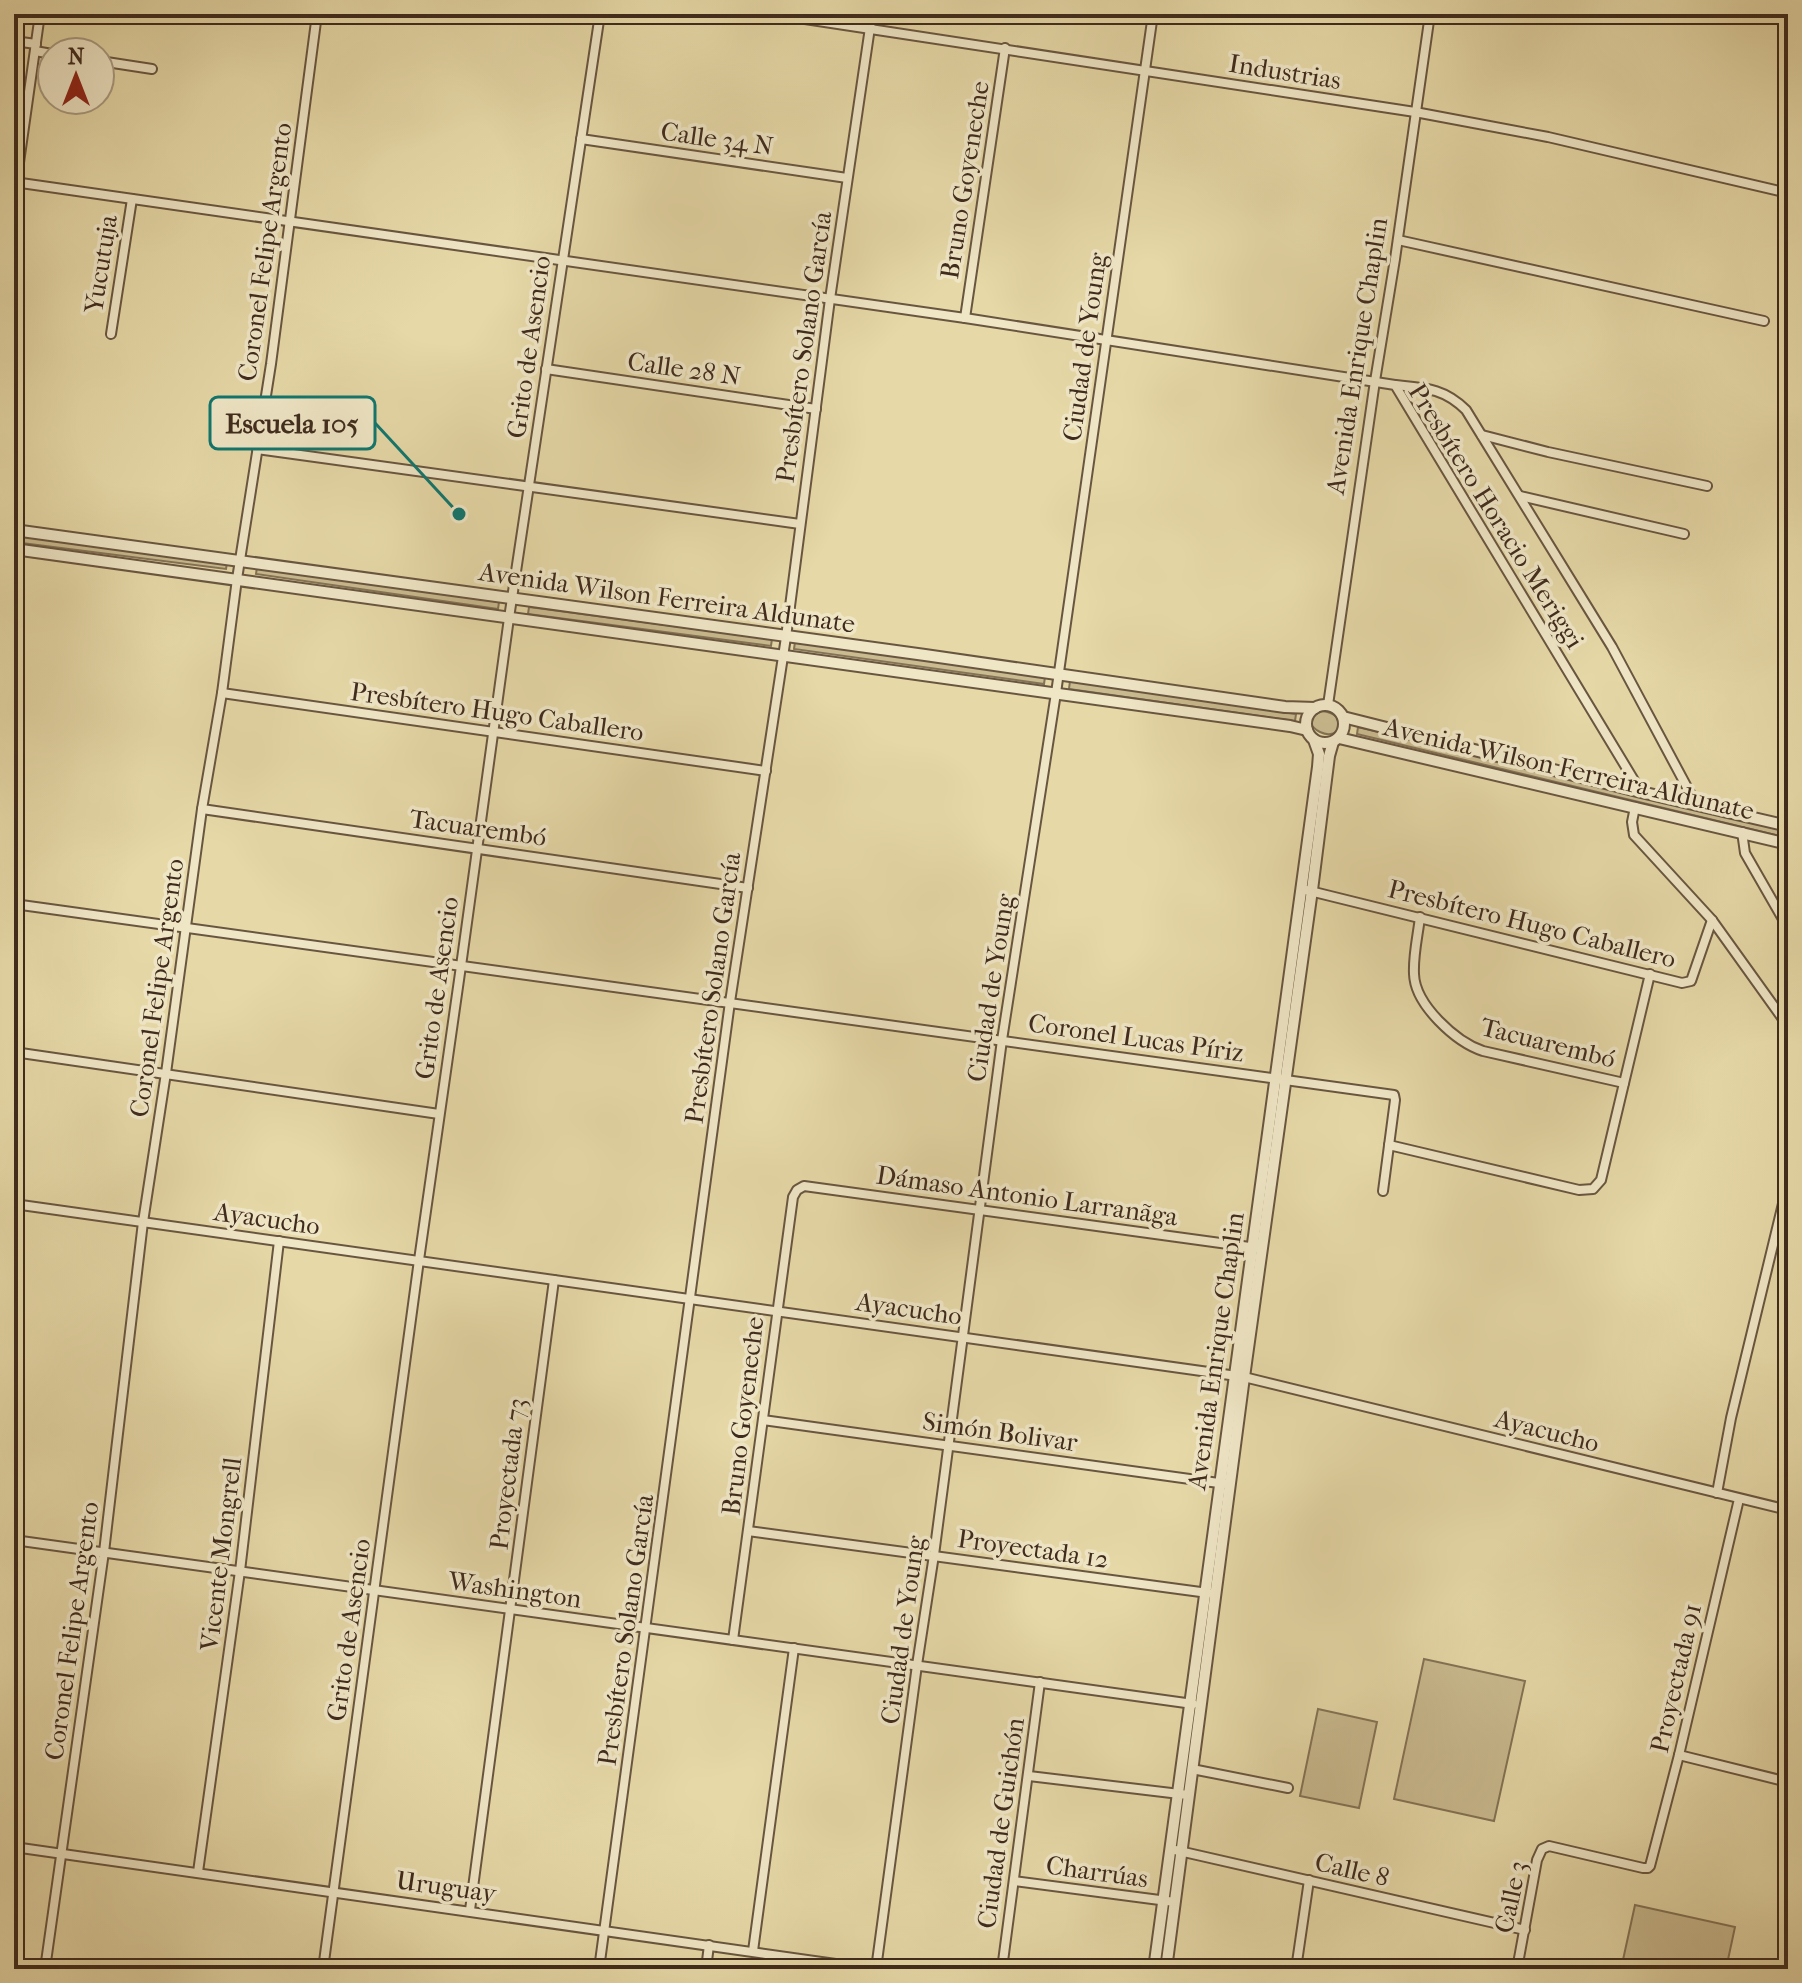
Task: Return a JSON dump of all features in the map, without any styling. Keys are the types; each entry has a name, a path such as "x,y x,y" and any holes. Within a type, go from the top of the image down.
{"street":[{"path":"37,36 40,14"},
{"name":"Coronel Felipe Argento","path":"45,1969 104,1552 143,1222 202,809 222,693 317,14"},
{"name":"Grito de Asencio","path":"323,1969 509,618 600,14"},
{"name":"Industrias","path":"772,14 1415,112 1548,137 1788,193"},
{"name":"Presbítero Solano García","path":"599,1969 730,1002 786,637 830,299 872,14"},
{"name":"Ciudad de Young","path":"874,1969 934,1555 1002,1040 1056,693 1153,14"},
{"name":"Avenida Enrique Chaplin","path":"1328,705 1430,14"},
{"path":"14,41 36,48 14,198"},
{"name":"Bruno Goyeneche","path":"965,318 1005,48"},
{"path":"116,63 152,69"},
{"name":"Calle 34 N","path":"581,139 847,178"},
{"name":"Presbítero Horacio Meriggi","path":"15,182 965,318 1395,385 1641,792"},
{"name":"Yucutuja","path":"111,334 132,199"},
{"path":"1398,240 1764,321"},
{"name":"Calle 28 N","path":"546,369 816,409"},
{"path":"1395,385 1435,390 1455,399 1466,410 1612,647 1696,804"},
{"path":"1481,435 1707,486"},
{"path":"257,449 800,524"},
{"path":"1519,496 1684,534"},
{"name":"Avenida Wilson Ferreira Aldunate","path":"14,530 1285,707 1315,708"},
{"name":"Avenida Wilson Ferreira Aldunate","path":"14,549 1307,730"},
{"name":"Presbítero Hugo Caballero","path":"222,693 766,771"},
{"path":"1328,705 1337,709 1343,717 1344,728 1336,740 1323,744 1314,740 1307,730 1307,718 1315,708 1328,705"},
{"name":"Avenida Wilson Ferreira Aldunate","path":"1343,717 1788,826"},
{"name":"Avenida Enrique Chaplin","path":"1307,890 1319,754 1314,740"},
{"name":"Avenida Enrique Chaplin","path":"1166,1969 1170,1902 1183,1794 1280,1078 1329,756 1336,740"},
{"name":"Avenida Wilson Ferreira Aldunate","path":"1336,740 1788,844"},
{"path":"1635,807 1632,822 1634,835 1712,920 1788,1026"},
{"name":"Tacuarembó","path":"202,809 748,888"},
{"path":"1742,832 1745,853 1788,928"},
{"name":"Presbítero Hugo Caballero","path":"1307,890 1682,983 1691,981 1712,920"},
{"name":"Coronel Lucas Píriz","path":"14,904 1394,1095 1383,1191"},
{"name":"Tacuarembó","path":"1420,917 1414,975 1416,986 1440,1022 1459,1040 1483,1051 1624,1083"},
{"path":"1389,1145 1579,1190 1593,1189 1601,1180 1650,974"},
{"path":"14,1052 439,1114"},
{"path":"1717,1493 1731,1418 1788,1183"},
{"name":"Dámaso Antonio Larranãga","path":"793,1197 804,1186 1257,1248"},
{"name":"Bruno Goyeneche","path":"733,1640 793,1197"},
{"name":"Ayacucho","path":"14,1204 1239,1376 1788,1510"},
{"name":"Vicente Mongrell","path":"198,1872 240,1571 279,1241"},
{"name":"Proyectada 73","path":"470,1910 554,1280"},
{"name":"Simón Bolivar","path":"763,1420 1225,1484"},
{"name":"Proyectada 91","path":"1650,1866 1739,1499"},
{"name":"Proyectada 12","path":"748,1531 1211,1594"},
{"name":"Washington","path":"14,1540 1196,1704"},
{"path":"753,1951 794,1648"},
{"name":"Ciudad de Guichón","path":"1002,1969 1040,1682"},
{"name":"Avenida Enrique Chaplin","path":"1183,1794 1192,1769 1196,1704"},
{"path":"1679,1755 1788,1782"},
{"path":"1192,1769 1288,1788"},
{"path":"1029,1776 1183,1794"},
{"name":"Calle 3","path":"1517,1969 1537,1860 1542,1849 1549,1846 1643,1868 1650,1866"},
{"name":"Uruguay","path":"14,1847 874,1969"},
{"name":"Calle 8","path":"1176,1850 1525,1930"},
{"path":"1296,1969 1309,1880"},
{"name":"Charrúas","path":"1014,1881 1170,1902"},
{"name":"Avenida Enrique Chaplin","path":"1154,1969 1170,1902"},
{"path":"706,1969 709,1945"}],"shaded area":[{"path":"14,535 227,563 226,569 14,542"},
{"path":"257,567 499,602 498,609 256,574"},
{"path":"529,607 772,639 771,646 528,614"},
{"path":"795,642 1045,677 1044,684 794,649"},
{"path":"1070,681 1296,714 1295,721 1069,689"},
{"path":"1322,711 1336,717 1339,722 1337,731 1327,734 1314,728 1312,716"},
{"path":"1358,727 1788,831 1788,838 1357,734"},
{"path":"1424,1659 1525,1681 1494,1821 1394,1799"},
{"path":"1318,1709 1377,1722 1359,1808 1300,1796"},
{"path":"1635,1905 1735,1927 1726,1969 1621,1969"}],"place":[{"name":"Escuela 105","path":"459,514"}]}
